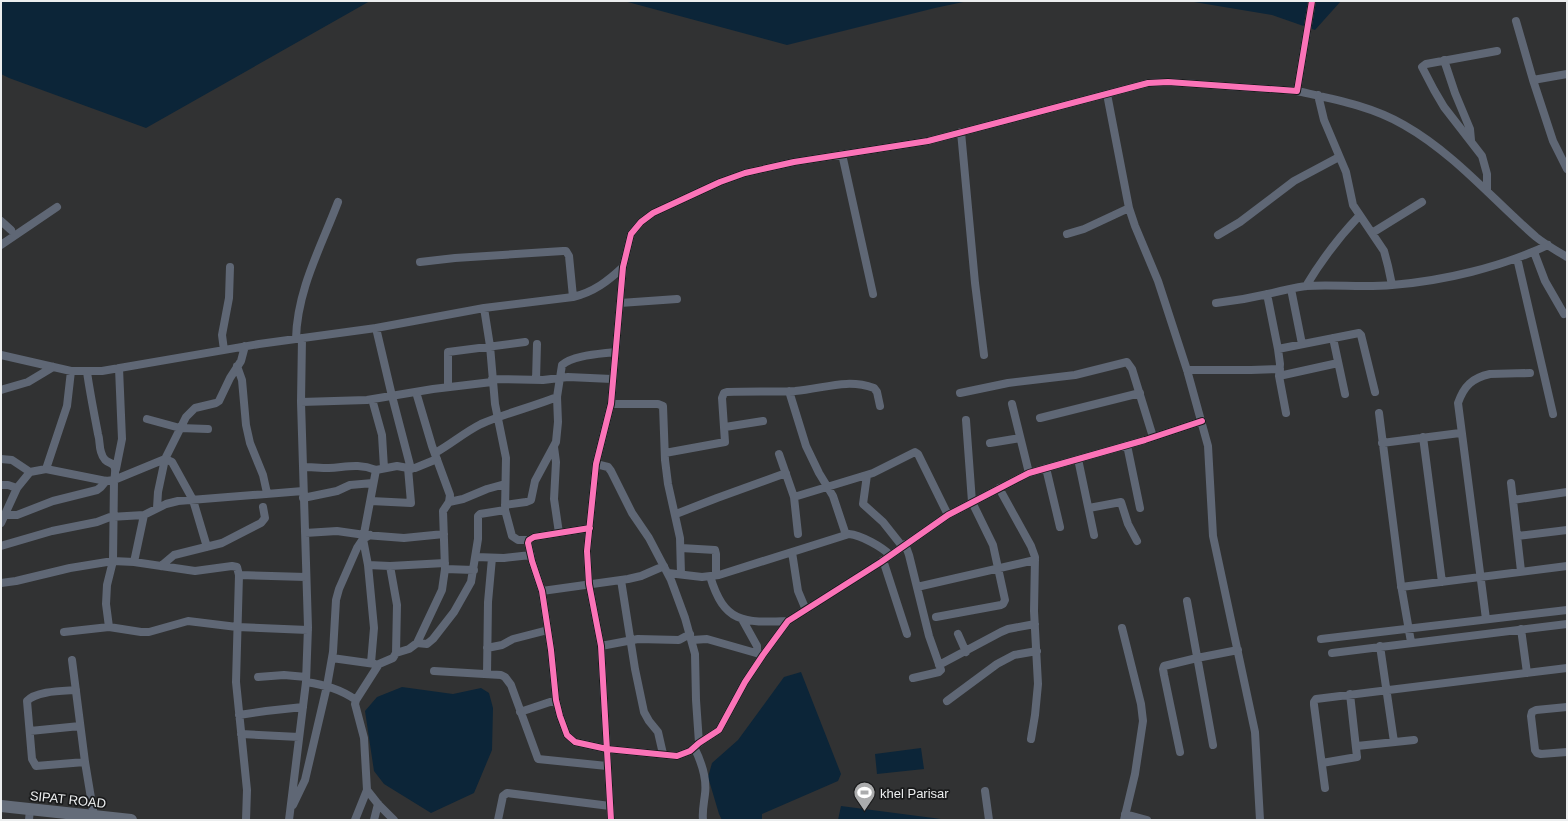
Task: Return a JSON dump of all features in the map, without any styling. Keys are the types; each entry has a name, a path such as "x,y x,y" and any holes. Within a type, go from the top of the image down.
{"highway":[{"name":"SIPAT ROAD","path":"1,806 29,815 64,820"},
{"name":"SIPAT ROAD","path":"1,814 94,816 132,820"}],"street":[{"path":"1297,91 1312,1"},
{"path":"1516,21 1533,80 1554,141 1567,169"},
{"path":"1487,190 1485,164 1478,149 1444,107 1422,70 1423,65 1497,51"},
{"path":"1444,60 1455,93 1470,129 1471,140"},
{"path":"1533,80 1567,74"},
{"path":"611,820 601,646 589,584 587,551 596,464 611,404 612,379 624,267 631,234 641,222 653,213 720,182 744,173 794,162 928,140 1107,94 1125,88 1148,83 1168,82 1297,91 1350,103 1372,110 1404,125 1438,148 1487,190 1537,238 1567,257"},
{"path":"1107,94 1129,208 1158,281 1187,370 1208,446 1213,536 1255,732 1260,820"},
{"path":"1318,95 1324,120 1346,172 1353,205 1359,216 1372,233 1386,258 1392,285"},
{"path":"961,132 974,275 984,355"},
{"path":"842,154 873,294"},
{"path":"1218,235 1246,218 1294,182 1339,157"},
{"path":"290,820 306,679 308,630 299,338 297,320 301,297 315,257 338,202"},
{"path":"1372,233 1422,202"},
{"path":"1,245 57,207"},
{"path":"1067,234 1084,229 1129,208"},
{"path":"1306,286 1323,259 1344,232 1359,216"},
{"path":"1,221 11,230"},
{"path":"1216,303 1306,286 1392,285 1461,275 1517,258 1548,245"},
{"path":"420,262 455,258 566,251 569,256 573,297"},
{"path":"1534,252 1545,281 1564,314"},
{"path":"1517,258 1553,414"},
{"path":"224,350 222,335 229,298 230,267"},
{"path":"1,355 72,371 88,372 118,368 245,346 376,328 484,308 573,297 584,294 606,283 624,267"},
{"path":"1291,289 1302,344"},
{"path":"1267,294 1278,349 1279,372 1286,413"},
{"path":"620,303 677,298"},
{"path":"484,308 490,346 492,381 497,417 506,458 505,508 512,536 518,540 529,540 534,537 590,528"},
{"path":"371,501 411,503 409,468 376,328"},
{"path":"1278,349 1359,333 1361,335 1375,392"},
{"path":"1333,338 1345,394"},
{"path":"448,387 448,352 525,342"},
{"path":"536,380 537,344"},
{"path":"157,508 158,492 165,459 180,428 192,410 218,402 243,357 245,346"},
{"path":"417,643 424,644 429,642 454,612 472,582 478,539 478,516 480,514 531,500 535,480 546,459 554,448 558,434 557,397 562,365 564,363 590,355 615,352"},
{"path":"960,393 1008,383 1075,374 1127,362 1132,369 1153,437"},
{"path":"1187,370 1279,372 1338,363"},
{"path":"237,366 242,380 246,425 250,443 263,474 267,493"},
{"path":"1,390 28,382 53,367"},
{"path":"109,627 106,604 107,586 113,561 113,517 110,481 116,469 122,439 118,368"},
{"path":"46,470 67,406 72,371"},
{"path":"88,372 92,407 99,434 100,451 104,459 114,465 116,469"},
{"path":"1486,619 1460,433 1458,403 1461,394 1470,384 1484,375 1530,373"},
{"path":"301,402 372,399 492,381 536,380 568,377 612,379"},
{"path":"665,454 725,442 722,398 724,393 789,391 841,383 871,387 876,390 880,406"},
{"path":"789,391 806,446 819,474 833,496 846,535"},
{"path":"396,653 408,649 417,643 442,590 445,566 443,511 449,502 449,488 436,456 416,392"},
{"path":"1040,418 1140,393"},
{"path":"303,467 329,468 351,465 380,469 397,466 409,468 420,467 470,429 497,417 557,397"},
{"path":"355,820 367,790 364,738 355,708 356,700 375,664 374,628 366,537 373,484 380,469 382,435 372,399"},
{"path":"611,404 658,404 663,406 667,478 676,514 681,548 681,574"},
{"path":"1012,404 1029,473"},
{"path":"1378,413 1401,587 1411,642"},
{"path":"147,419 180,428 208,430"},
{"path":"936,617 1003,604 1005,600 993,545 972,502 966,420"},
{"path":"725,427 763,421"},
{"path":"529,540 531,555 542,591 556,700 564,728 571,740 580,744 607,749 676,756 690,751 696,745 719,730 760,654 788,620 887,558 903,545 948,515 1029,473 1202,422"},
{"path":"1382,442 1460,433"},
{"path":"1423,437 1442,582"},
{"path":"990,443 1020,438"},
{"path":"1127,445 1140,508"},
{"path":"554,448 556,462 554,512 558,533"},
{"path":"794,497 878,471 912,452 917,452 948,515"},
{"path":"779,454 794,497 798,534"},
{"path":"1,459 12,460 30,472 46,470 110,481"},
{"path":"2,519 17,515 53,501 96,490 110,481 165,459 172,462 193,500 208,547"},
{"path":"1078,459 1094,535"},
{"path":"596,464 608,467 611,471 632,513 649,538 666,570 691,637 696,665 696,745 701,764 705,791 702,805 703,820"},
{"path":"1046,468 1060,527"},
{"path":"2,519 17,488 30,472"},
{"path":"676,514 786,473"},
{"path":"867,475 863,504 883,522 903,545 917,587 929,636 941,670 939,672 913,678"},
{"path":"1511,483 1521,571"},
{"path":"1,546 52,531 97,522 113,517 144,515 157,508 178,501 267,493 303,495 337,491 350,485 373,484"},
{"path":"449,502 463,499 488,489 506,484"},
{"path":"1,485 8,485 17,488"},
{"path":"999,488 1031,546 1035,560 1037,698 1031,739"},
{"path":"1513,500 1567,492"},
{"path":"1089,508 1121,502 1128,524 1138,540"},
{"path":"160,566 174,555 208,547 237,536 262,523 265,518 264,507"},
{"path":"134,562 144,515"},
{"path":"1517,536 1567,530"},
{"path":"305,533 337,531 366,537 404,538 444,534"},
{"path":"542,591 621,580 666,570 702,577 713,576 846,535 855,535 881,547 887,558 907,634"},
{"path":"291,809 305,780 327,686 332,658 336,600 339,589 353,555 366,537"},
{"path":"681,548 715,550 716,554 713,576 715,594 719,602 731,614 742,619 763,621 788,620"},
{"path":"792,552 798,591 806,610"},
{"path":"476,557 492,558 531,555"},
{"path":"487,674 488,602 492,558"},
{"path":"917,587 1035,560"},
{"path":"1,582 16,581 70,568 113,561 134,562 195,571 232,566 237,567 239,575 236,682 247,790 246,820"},
{"path":"368,565 445,566 474,570"},
{"path":"332,658 375,664 393,658 396,653 397,604 390,566"},
{"path":"1401,587 1567,566"},
{"path":"239,575 306,578"},
{"path":"621,580 630,640 644,712 658,732 663,754"},
{"path":"1187,601 1213,745"},
{"path":"1321,639 1567,610"},
{"path":"742,619 760,654"},
{"path":"64,632 109,627 150,632 188,621 237,627 308,630"},
{"path":"939,665 1008,629 1035,624"},
{"path":"1332,653 1411,642 1567,624"},
{"path":"1122,628 1141,704 1143,721 1134,774 1124,817 1147,820"},
{"path":"487,648 502,645 513,639 548,630"},
{"path":"1521,630 1527,673"},
{"path":"958,634 966,652"},
{"path":"1356,635 1359,649"},
{"path":"601,646 630,640 645,639 674,641 691,637 707,639 760,654"},
{"path":"1380,646 1394,742"},
{"path":"1180,752 1163,669 1167,664 1238,650"},
{"path":"947,702 997,664 1014,656 1037,651"},
{"path":"72,660 85,762 94,816"},
{"path":"1325,788 1314,702 1320,698 1567,668"},
{"path":"434,671 501,675 509,681 538,759 607,766"},
{"path":"258,677 284,675 306,679 343,692 356,700"},
{"path":"76,690 38,694 30,698 27,705 32,759 36,766 85,762"},
{"path":"1322,762 1357,757 1350,694"},
{"path":"520,712 556,700"},
{"path":"239,715 303,707"},
{"path":"1567,707 1536,710 1532,712 1531,716 1535,750 1537,753 1567,752"},
{"path":"30,732 80,726"},
{"path":"241,734 299,737"},
{"path":"1356,746 1414,740"},
{"path":"367,790 394,820"},
{"path":"985,791 990,820"},
{"path":"498,820 503,796 507,793 610,806"},
{"path":"374,820 378,804"}],"water":[{"path":"1,1 370,1 146,128 1,74"},
{"path":"624,1 968,1 787,45"},
{"path":"1188,1 1341,1 1315,30 1272,15"},
{"path":"801,672 841,774 838,781 762,814 762,820 722,820 708,777 712,763 738,740 784,677"},
{"path":"402,687 453,694 481,688 489,693 493,708 492,750 474,793 431,813 384,784 374,771 365,711 377,697"},
{"path":"921,748 924,769 877,774 875,754"},
{"name":"khel Parisar","path":"841,806 941,819 838,820"}],"cycle path":[{"path":"611,820 601,646 589,584 587,551 596,464 611,404 623,267 631,234 641,222 653,213 720,182 745,173 794,162 928,141 1148,83 1168,82 1297,91 1312,1"},
{"path":"590,528 534,537 529,540 528,543 542,591 551,650 556,700 567,735 575,742 607,749 677,756 690,751 699,743 719,730 745,682 788,621 881,562 948,515 1029,473 1145,440 1202,421"}],"place":[{"name":"khel Parisar","path":"865,812"}]}
